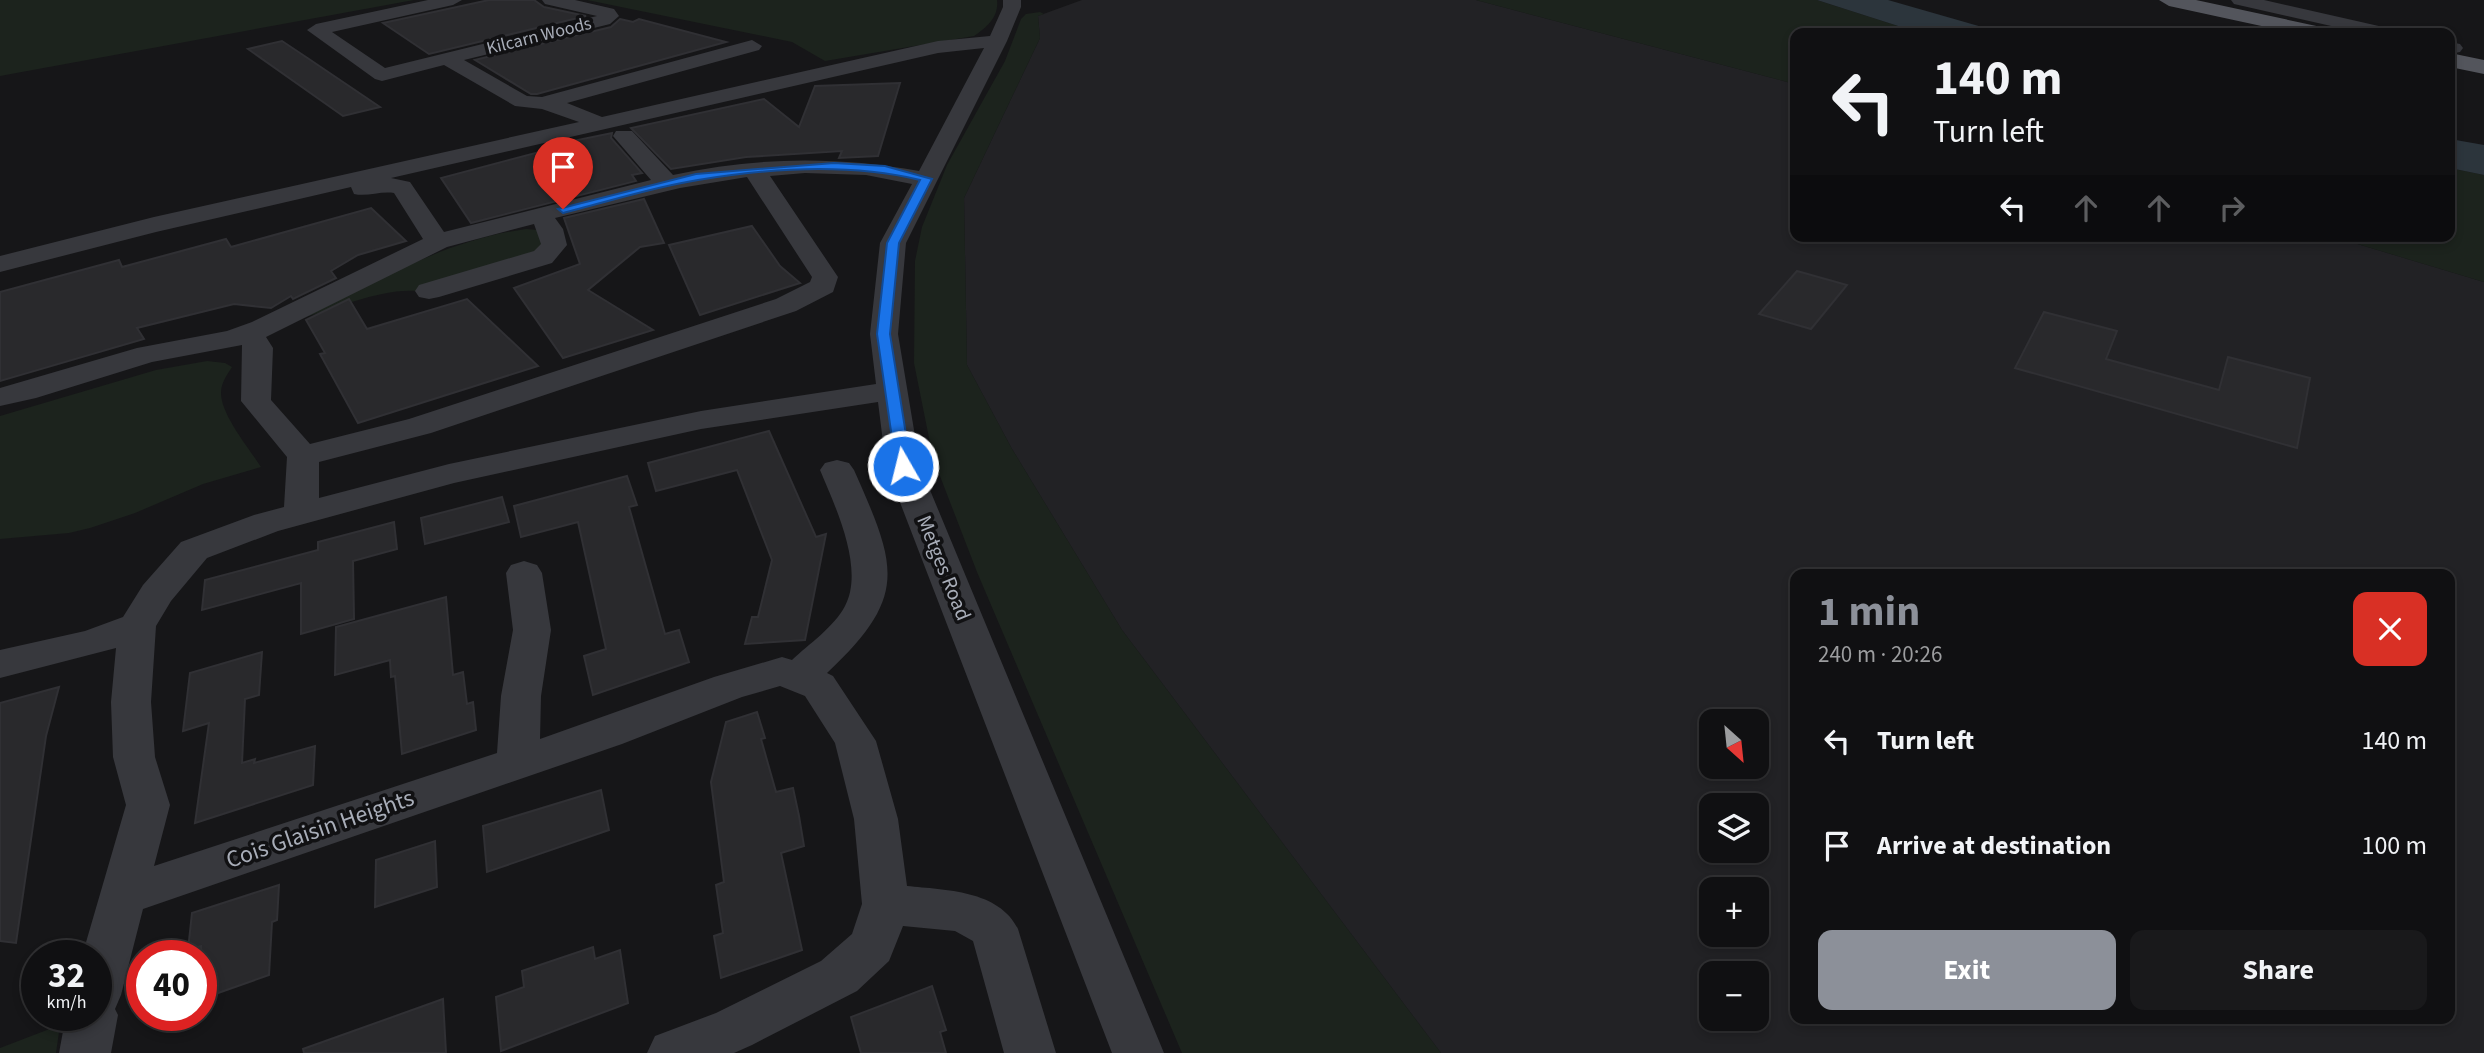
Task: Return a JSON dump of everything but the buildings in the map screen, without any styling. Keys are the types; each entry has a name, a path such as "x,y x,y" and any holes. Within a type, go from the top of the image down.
{"main road":[{"path":"2169,0 2282,18 2308,28"},
{"path":"2455,54 2484,67"}],"street":[{"path":"399,91 380,79 382,75 316,30 453,0"},
{"name":"Kilcarn Woods","path":"382,75 603,20 610,16 608,13 551,0"},
{"path":"2240,0 2282,18 2351,28"},
{"name":"Metges Road","path":"1018,3 893,243 884,334 903,466 1138,1053"},
{"path":"0,264 154,225 938,47 997,41"},
{"name":"Kilcarn Woods","path":"542,103 752,46"},
{"name":"Kilcarn Woods","path":"447,59 522,102 542,103 578,113 600,124"},
{"path":"624,136 667,183"},
{"path":"0,397 25,392 147,354 233,339 438,242 667,183 696,177 834,166 885,169 926,179"},
{"path":"303,456 420,426 786,305 823,286 825,277 755,171"},
{"path":"44,274 269,217 380,184 402,187 438,242"},
{"path":"429,291 543,257 554,245 550,229 541,215"},
{"path":"249,333 258,348 256,401 303,456 301,513"},
{"path":"111,940 148,805 134,757 133,743 131,702 137,626 156,594 194,550 266,523 449,474 701,420 892,391"},
{"path":"673,1053 734,1030 839,976 872,946 887,904 876,819 855,741 819,686 798,677 842,634 865,605 870,581 860,526 837,470"},
{"path":"518,763 522,696 532,630 524,573"},
{"path":"0,664 93,642 137,626"},
{"name":"Cois Glaisin Heights","path":"123,896 782,671 798,677"},
{"path":"887,904 963,912 994,929 1030,1053"},
{"path":"85,1053 89,1031"}],"shaded area":[{"path":"0,0 414,0 0,76"},
{"path":"587,0 997,0 997,6 991,21 974,36 825,61 792,42"},
{"path":"1082,0 1476,0 1790,83 1790,242 2351,242 2484,282 2484,1053 1441,1053 1122,630 1012,449 967,365 964,198 1040,38 1038,16"},
{"path":"1476,0 1817,0 1904,28 1790,28 1790,83"},
{"path":"1817,0 1888,0 1986,28 1904,28"},
{"path":"1026,14 1044,14 1038,16 1040,38 964,198 967,365 1012,449 1122,630 1441,1053 1182,1053 977,572 933,458 914,363 915,261 922,227 947,165 1005,61 1021,19"},
{"path":"2455,140 2484,145 2484,175 2455,169"},
{"path":"2455,169 2484,175 2484,282 2351,242 2455,242"},
{"path":"537,230 544,248 416,291 375,296 305,317 385,276 440,252 496,234"},
{"path":"207,361 225,363 232,367 222,386 222,402 230,421 261,467 203,484 135,513 90,528 69,533 0,539 0,416 156,370"},
{"path":"44,1031 59,1031 56,1053 0,1053 0,1048"}],"route":[{"path":"563,209 696,177 757,170 834,166 885,169 926,179 893,243 884,334 903,466"}]}
